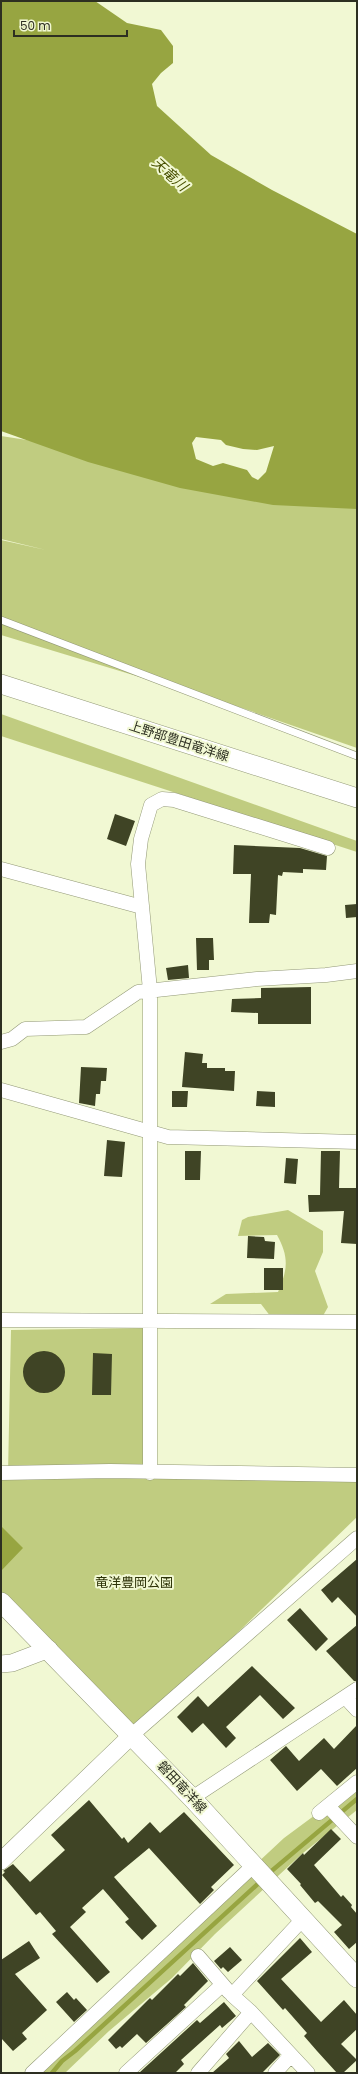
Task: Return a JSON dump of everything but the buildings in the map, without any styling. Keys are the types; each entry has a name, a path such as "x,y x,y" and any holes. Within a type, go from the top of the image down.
{"main road":[{"name":"上野部豊田竜洋線","path":"1,684 357,798"},
{"name":"磐田竜洋線","path":"1,1602 132,1734 357,1978"}],"street":[{"path":"150,1473 150,990 138,864 141,839 150,805 162,799 174,800 328,848"},
{"path":"1,869 142,907"},
{"path":"1,1042 12,1039 24,1029 86,1027 138,992 257,979 326,975 357,971"},
{"path":"1,1090 151,1134 168,1137 357,1142"},
{"path":"1,1320 357,1322"},
{"path":"1,1473 357,1475"},
{"path":"1,1861 132,1734 357,1538"},
{"path":"1,1664 12,1663 49,1649"},
{"path":"192,1798 357,1689"},
{"path":"345,1697 357,1710"},
{"path":"357,1782 323,1809 357,1837"},
{"path":"32,2073 255,1867"},
{"path":"126,2073 227,1990 302,1920"},
{"path":"198,1956 227,1990 251,2012 308,2073"},
{"path":"198,2073 251,2012"},
{"path":"276,2073 292,2055"}],"lane":[{"path":"1,620 357,756"}],"green space":[{"path":"1,436 357,505 357,748 242,708 1,635 1,540 46,550 1,539"},
{"path":"1,714 357,841 357,852 1,736"},
{"path":"288,1210 323,1231 323,1252 315,1271 328,1307 320,1321 274,1321 261,1304 210,1304 226,1294 278,1292 284,1276 286,1263 284,1250 277,1235 238,1236 242,1220 248,1217"},
{"path":"149,1328 148,1472 8,1473 11,1330"},
{"name":"竜洋豊岡公園","path":"1,1473 357,1475 357,1517 132,1735 1,1602"},
{"path":"357,1784 357,1810 303,1853 215,1934 172,1978 109,2031 65,2073 32,2073 284,1838"}],"water":[{"name":"天竜川","path":"1,1 95,1 127,23 161,30 173,46 173,63 161,73 152,84 157,106 211,155 272,190 357,234 357,509 273,505 180,488 88,462 1,431","holes":["196,437 221,440 226,445 243,449 257,450 274,446 266,472 258,480 252,477 247,470 223,463 213,466 196,459 192,443"]},
{"path":"2,1527 23,1548 1,1571 1,1528"}],"waterway":[{"path":"268,1874 357,1799"},
{"path":"52,2073 62,2061 75,2051 261,1881"}]}
